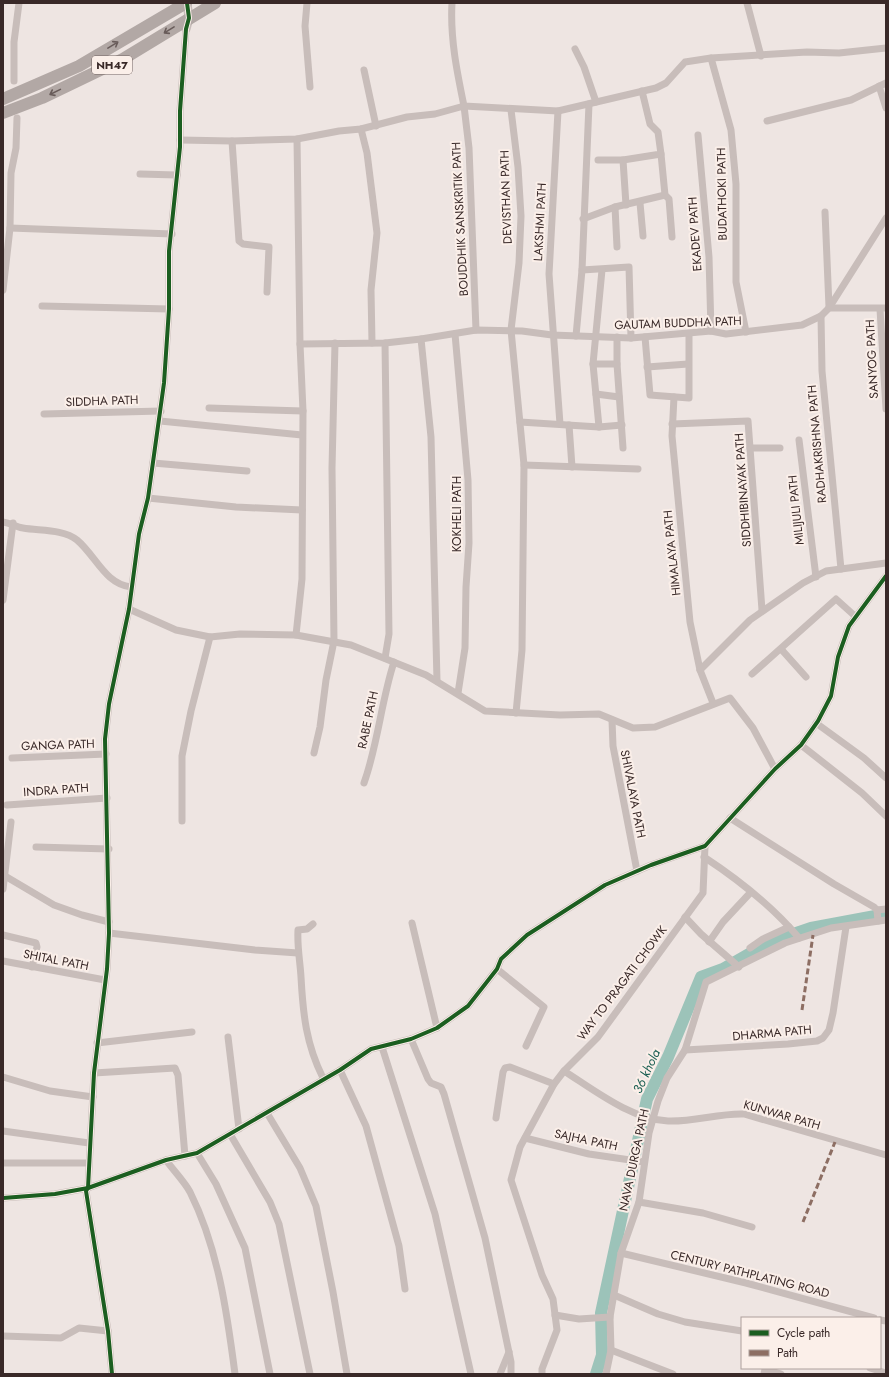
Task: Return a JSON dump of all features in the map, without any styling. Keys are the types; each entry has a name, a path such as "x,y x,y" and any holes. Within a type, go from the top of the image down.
{"highway":[{"name":"NH47","path":"3,99 79,66 187,3"},
{"name":"NH47","path":"3,113 42,98 123,60 188,23 215,3"}],"street":[{"path":"14,81 14,42 19,3"},
{"path":"112,1374 108,1331 86,1190 88,1188 88,1163 94,1073 110,933 106,754 109,704 129,609 139,534 148,498 160,421 169,309 168,275 180,140 180,111 188,23 187,3"},
{"path":"307,3 305,26 310,87"},
{"name":"BOUDDHIK SANSKRITIK PATH","path":"452,3 451,24 469,148 476,330"},
{"path":"747,3 761,56"},
{"path":"180,140 232,141 297,139 339,131 361,129 406,117 435,114 464,106 511,110 558,111 656,88 666,83 685,62 711,58 807,52 839,53 886,48"},
{"path":"575,49 584,68 593,103 583,219 582,270 576,336"},
{"name":"BUDATHOKI PATH","path":"711,58 731,130 736,184 736,282 746,332"},
{"path":"364,70 376,126"},
{"path":"767,121 851,100 883,85 886,108"},
{"path":"642,91 650,124 658,132 665,195 669,200 672,237"},
{"name":"DEVISTHAN PATH","path":"511,110 518,167 521,216 519,263 510,330 524,466 522,650 516,713"},
{"name":"LAKSHMI PATH","path":"558,111 549,260 552,335 560,424"},
{"path":"3,290 10,228 11,173 16,148 17,118"},
{"path":"361,129 367,153 377,233 371,290 372,343"},
{"name":"EKADEV PATH","path":"698,135 709,257 711,331"},
{"path":"296,635 302,578 303,411 300,344 297,139"},
{"path":"232,141 239,239 243,244 269,247 267,292"},
{"path":"598,160 623,160 661,154"},
{"path":"623,160 626,205"},
{"path":"140,174 177,175"},
{"path":"583,219 615,207 640,203 665,195"},
{"path":"640,203 643,236"},
{"path":"615,207 617,247"},
{"path":"825,212 829,308 883,308"},
{"name":"GAUTAM BUDDHA PATH","path":"300,344 385,343 476,330 510,330 552,335 645,338 711,331 726,334 802,325 821,316 829,308 886,221"},
{"path":"10,228 172,234"},
{"path":"582,270 602,270 629,267 631,338"},
{"path":"599,427 593,364 602,270"},
{"path":"42,306 169,309"},
{"name":"SANYOG PATH","path":"883,308 886,409"},
{"name":"RADHAKRISHNA PATH","path":"821,316 822,371 841,569"},
{"name":"KOKHELI PATH","path":"455,334 468,480 469,543 466,586 465,648 458,693"},
{"path":"645,338 650,395 689,398 689,334"},
{"path":"617,338 617,364 623,448"},
{"path":"421,339 431,438 437,681"},
{"path":"314,753 320,727 326,680 334,641 332,468 335,343"},
{"path":"385,343 389,604 389,634 385,658"},
{"path":"593,364 617,364"},
{"path":"647,367 688,364"},
{"path":"596,394 619,397"},
{"name":"HIMALAYA PATH","path":"674,397 672,424 676,490 690,622 700,670 713,704"},
{"path":"209,408 303,411"},
{"name":"SIDDHA PATH","path":"44,414 160,411"},
{"path":"160,421 302,435"},
{"name":"SIDDHIBINAYAK PATH","path":"672,424 748,421 762,610"},
{"path":"520,422 599,427 622,425"},
{"path":"569,425 572,467"},
{"name":"MILIJULI PATH","path":"799,440 816,576"},
{"path":"750,448 780,448"},
{"path":"153,463 247,471"},
{"path":"524,466 638,468"},
{"path":"148,498 236,507 302,510"},
{"path":"3,522 13,523 21,528 59,532 76,539 111,579 121,586 131,587"},
{"path":"3,600 13,523"},
{"path":"700,670 729,639 762,610 816,576 826,571 886,563"},
{"path":"3,1198 55,1194 88,1188 166,1160 198,1153 267,1113 323,1078 340,1070 371,1050 411,1039 437,1028 468,1006 497,968 500,959 527,934 605,885 637,871 705,846 775,769 801,745 816,723 831,696 838,656 849,626 886,576"},
{"path":"752,674 836,599 856,617"},
{"path":"129,609 176,630 210,636 240,634 296,635 351,645 437,681 486,711 560,715 599,714 633,728 655,727 730,698 753,728 775,769"},
{"path":"182,821 182,756 190,711 210,636"},
{"path":"781,649 806,677"},
{"name":"RABE PATH","path":"364,783 369,769 387,684 394,662"},
{"name":"SHIVALAYA PATH","path":"612,720 613,746 637,871"},
{"path":"816,723 864,758 886,778"},
{"path":"801,745 862,793 886,816"},
{"name":"GANGA PATH","path":"12,758 106,754"},
{"name":"INDRA PATH","path":"7,805 106,798"},
{"path":"730,818 877,910 886,909"},
{"path":"3,889 11,822"},
{"name":"WAY TO PRAGATI CHOWK","path":"542,1374 542,1369 557,1330 553,1299 542,1275 511,1180 524,1138 554,1084 564,1071 598,1037 703,893 705,846"},
{"path":"36,847 109,849"},
{"path":"704,857 730,874 790,927 799,938"},
{"path":"5,876 54,905 82,915 109,922"},
{"path":"710,942 723,922 751,892"},
{"path":"877,910 878,921"},
{"path":"685,917 710,942 739,967"},
{"name":"NAVA DURGA PATH","path":"606,1374 611,1350 610,1317 621,1253 639,1202 644,1162 658,1101 667,1078 684,1050 706,982 785,943 799,938 831,928 886,920"},
{"path":"412,923 437,1028"},
{"path":"314,924 308,929 298,930 298,953 304,1022 309,1041 323,1078"},
{"path":"750,948 763,939 790,927"},
{"name":"DHARMA PATH","path":"684,1050 817,1041 826,1036 829,1030 834,1003 846,927"},
{"path":"110,933 256,950 298,953"},
{"path":"3,935 36,943 37,947 32,967"},
{"name":"SHITAL PATH","path":"3,961 105,980"},
{"path":"497,968 544,1007 526,1046"},
{"path":"97,1043 192,1032"},
{"path":"228,1037 239,1129"},
{"path":"411,1039 428,1079 431,1083 441,1087 444,1094 486,1238 509,1352 511,1374"},
{"path":"382,1047 435,1214 471,1374"},
{"path":"496,1118 502,1072 505,1068 510,1067 554,1084"},
{"path":"94,1073 175,1068 178,1075 185,1156"},
{"path":"340,1070 366,1126 399,1246 405,1289"},
{"name":"KUNWAR PATH","path":"564,1071 628,1110 648,1118 667,1121 704,1119 727,1113 744,1114 886,1155"},
{"path":"3,1077 50,1092 92,1097"},
{"path":"267,1113 300,1168 316,1206 347,1374"},
{"path":"3,1130 90,1143"},
{"path":"230,1134 270,1202 279,1224 310,1374"},
{"name":"SAJHA PATH","path":"524,1138 589,1154 644,1162"},
{"path":"198,1153 216,1184 245,1248 270,1374"},
{"path":"166,1160 189,1190 212,1247 230,1338 235,1374"},
{"path":"3,1163 88,1163"},
{"path":"639,1202 703,1213 752,1227"},
{"name":"CENTURY PATHPLATING ROAD","path":"621,1253 746,1283 870,1317"},
{"path":"614,1295 686,1322 741,1331"},
{"path":"555,1315 579,1319 610,1317"},
{"path":"3,1336 61,1338 79,1328 108,1331"},
{"path":"611,1350 673,1374"},
{"path":"500,1374 509,1352"},
{"path":"764,1374 765,1369 781,1374"},
{"path":"873,1369 886,1373"}],"waterway":[{"name":"36 khola","path":"596,1374 602,1355 601,1313 647,1099 668,1057 701,977 723,969 770,942 811,928 886,914"}],"marked path":[{"path":"802,1010 813,935"},
{"path":"803,1222 835,1142"}],"cycle path":[{"path":"112,1374 108,1331 86,1191 88,1188 94,1073 107,969 109,933 105,739 109,704 129,609 139,534 148,498 164,383 169,309 169,251 180,147 180,111 186,29 189,18 187,3"},
{"path":"3,1198 55,1194 88,1188 166,1160 197,1153 340,1070 371,1049 411,1039 437,1028 468,1006 497,969 501,959 527,935 605,885 651,865 705,846 775,769 801,745 818,721 831,696 838,657 849,626 886,576"}]}
